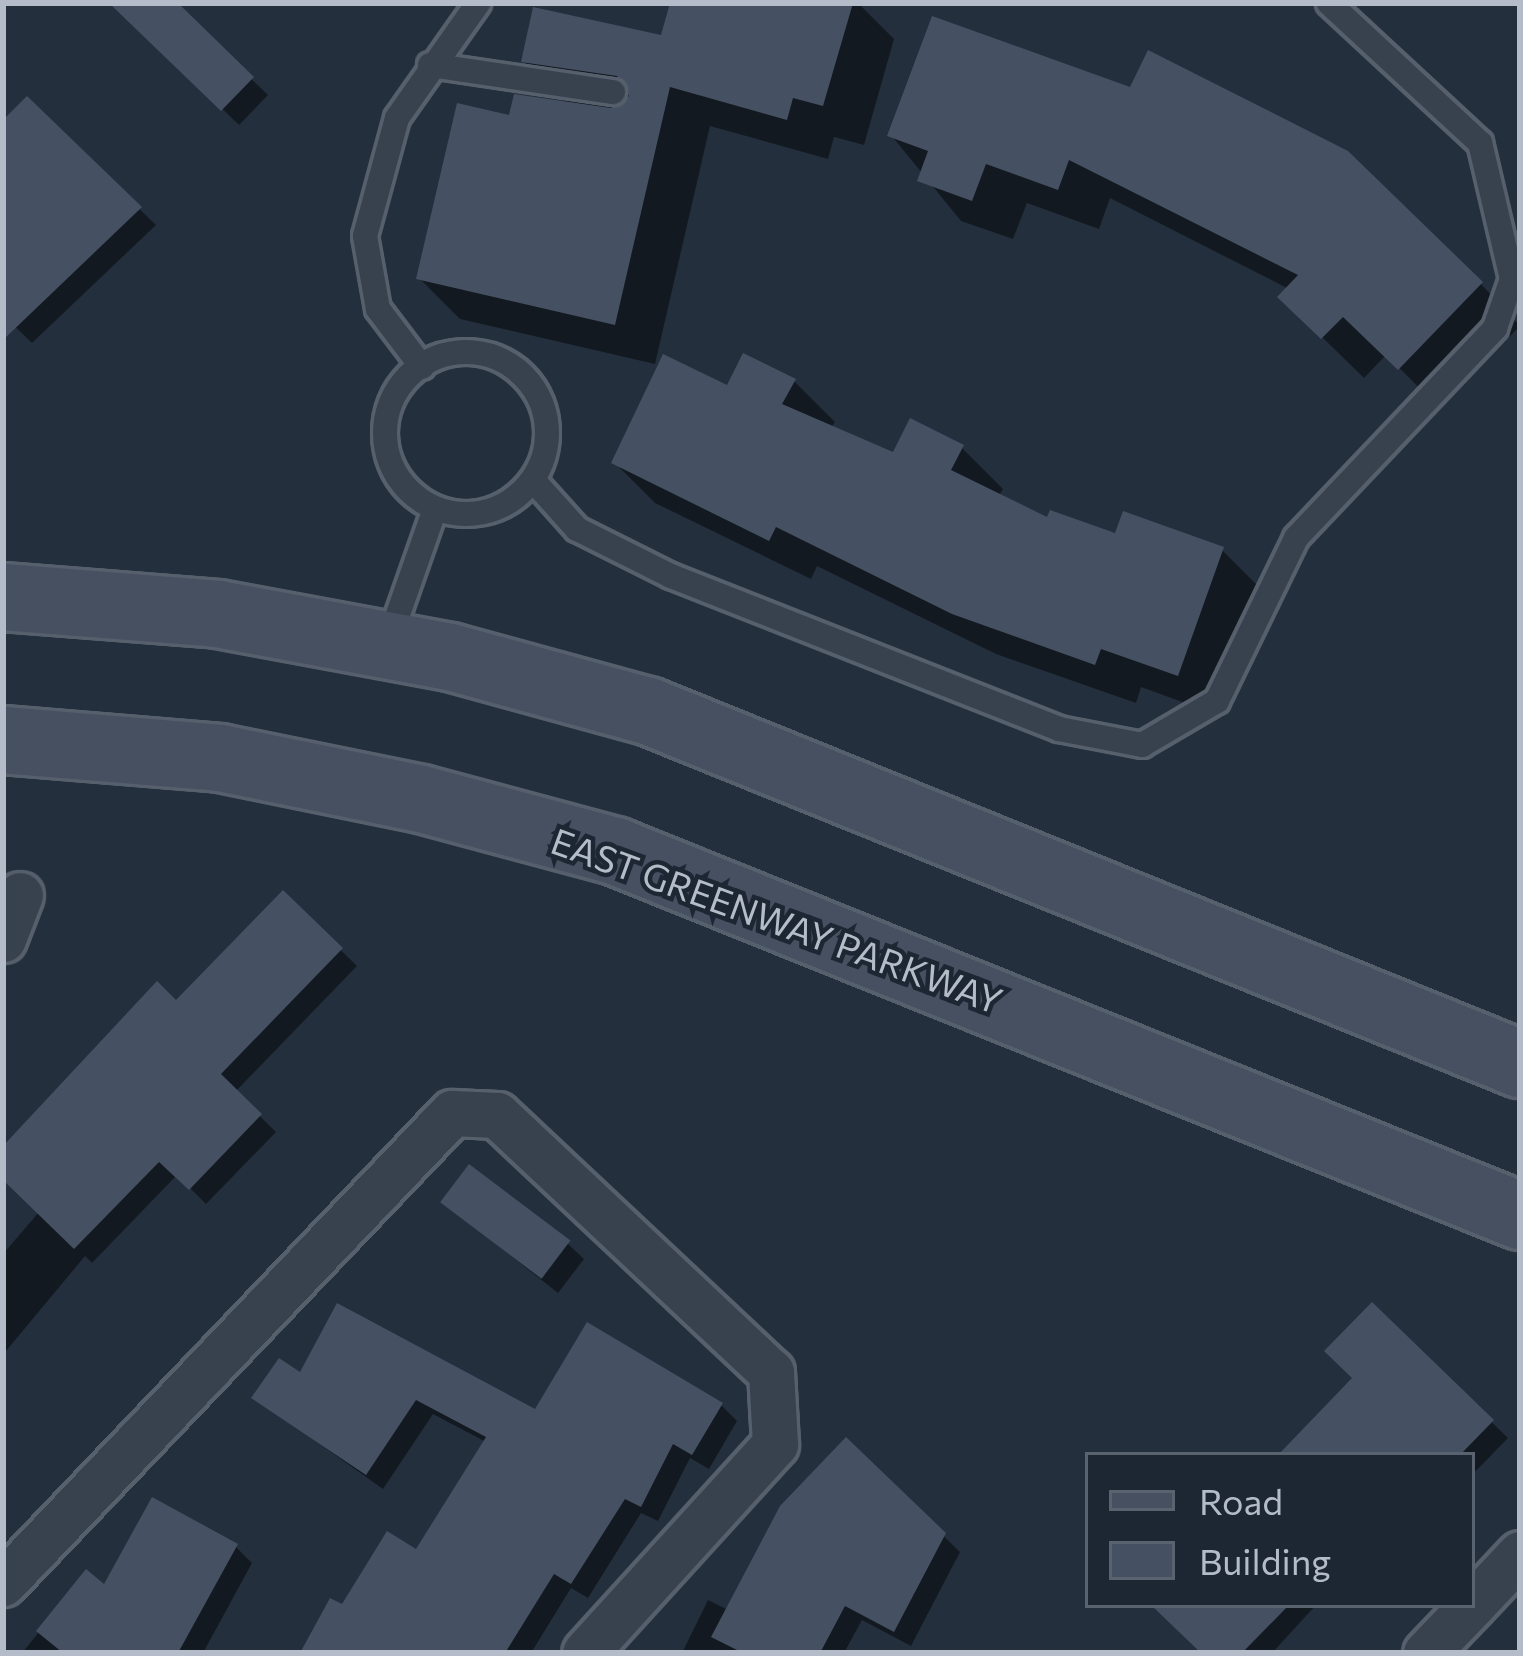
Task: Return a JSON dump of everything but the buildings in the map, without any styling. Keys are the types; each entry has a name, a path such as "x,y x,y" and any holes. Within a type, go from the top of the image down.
{"main road":[{"path":"3,597 218,614 387,646 648,711 1520,1064"},
{"name":"EAST GREENWAY PARKWAY","path":"3,740 220,758 421,799 615,851 1520,1216"}],"street":[{"path":"3,940 20,895"},
{"path":"3,1583 452,1113 497,1115 771,1372 775,1444 585,1653"},
{"path":"1475,1602 1520,1554"},
{"path":"1426,1653 1469,1608"}],"lane":[{"path":"422,367 378,309 365,236 397,118 478,3"},
{"path":"533,480 578,529 671,576 1059,729 1142,745 1217,701 1296,538 1495,328 1512,279 1480,143 1329,3"},
{"path":"430,65 613,92"},
{"path":"460,352 486,354 530,382 548,430 533,480 489,512 435,508 394,472 386,446 396,392 422,367 460,352"},
{"path":"387,646 435,508"}]}
